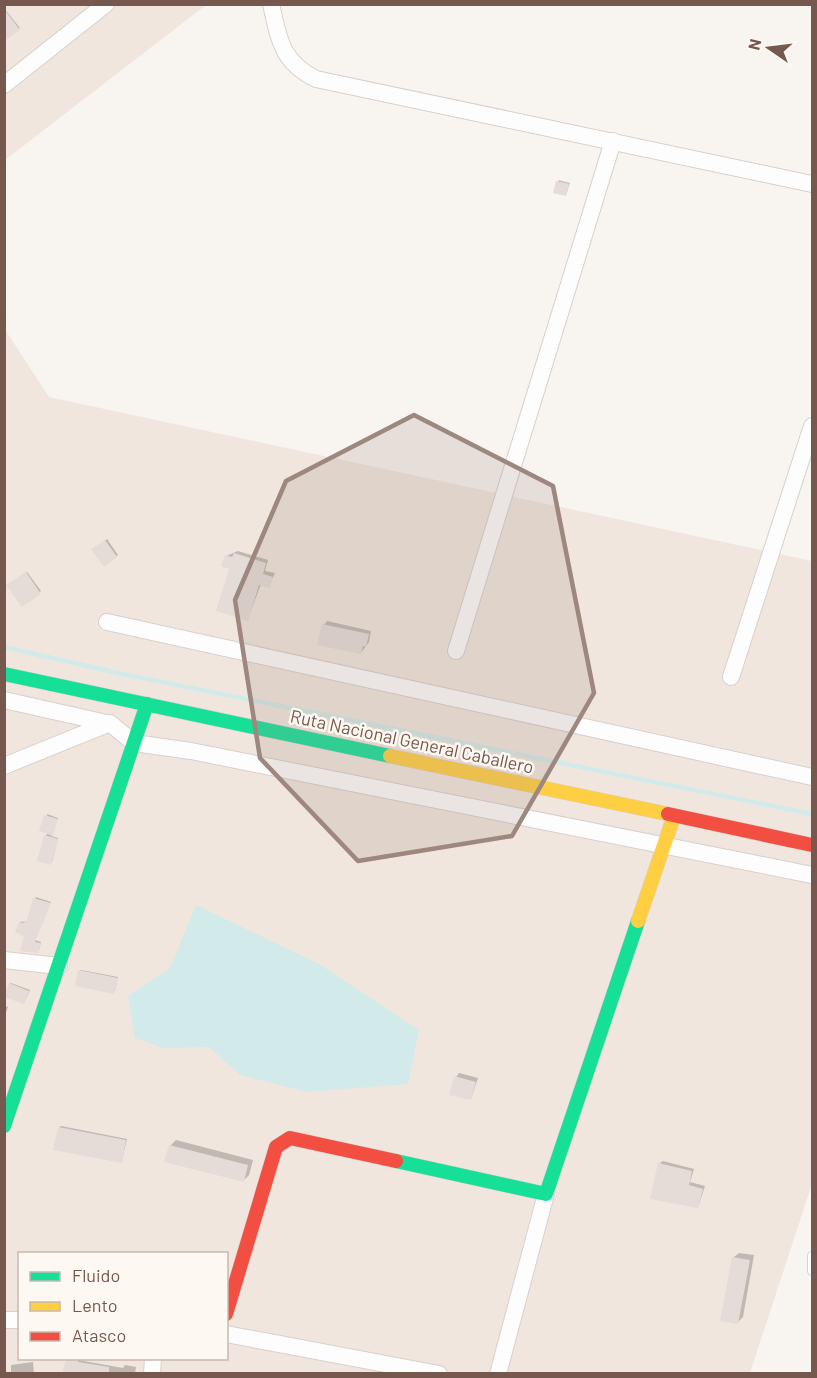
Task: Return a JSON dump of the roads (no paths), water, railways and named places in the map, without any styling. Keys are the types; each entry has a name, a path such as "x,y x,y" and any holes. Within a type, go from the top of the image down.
{"main road":[{"name":"Ruta Nacional General Caballero","path":"4,674 813,845"},
{"path":"4,1126 147,704"},
{"path":"228,1307 276,1147 290,1138 546,1194 674,816"}],"street":[{"path":"4,85 106,4"},
{"path":"271,4 279,43 298,70 316,79 813,184"},
{"path":"456,651 613,141"},
{"path":"731,677 813,426"},
{"path":"107,622 813,777"},
{"path":"60,686 134,743 190,751 813,875"},
{"path":"4,700 111,724"},
{"path":"4,766 111,724"},
{"path":"4,960 59,966"},
{"path":"498,1374 546,1194"},
{"path":"228,1334 439,1374"}],"lane":[{"path":"813,1256 810,1263 813,1271"}],"water":[{"path":"196,905 319,964 419,1030 408,1084 307,1092 240,1075 209,1047 163,1048 135,1038 128,996 170,968"}],"waterway":[{"path":"4,647 118,673 812,814"}]}
